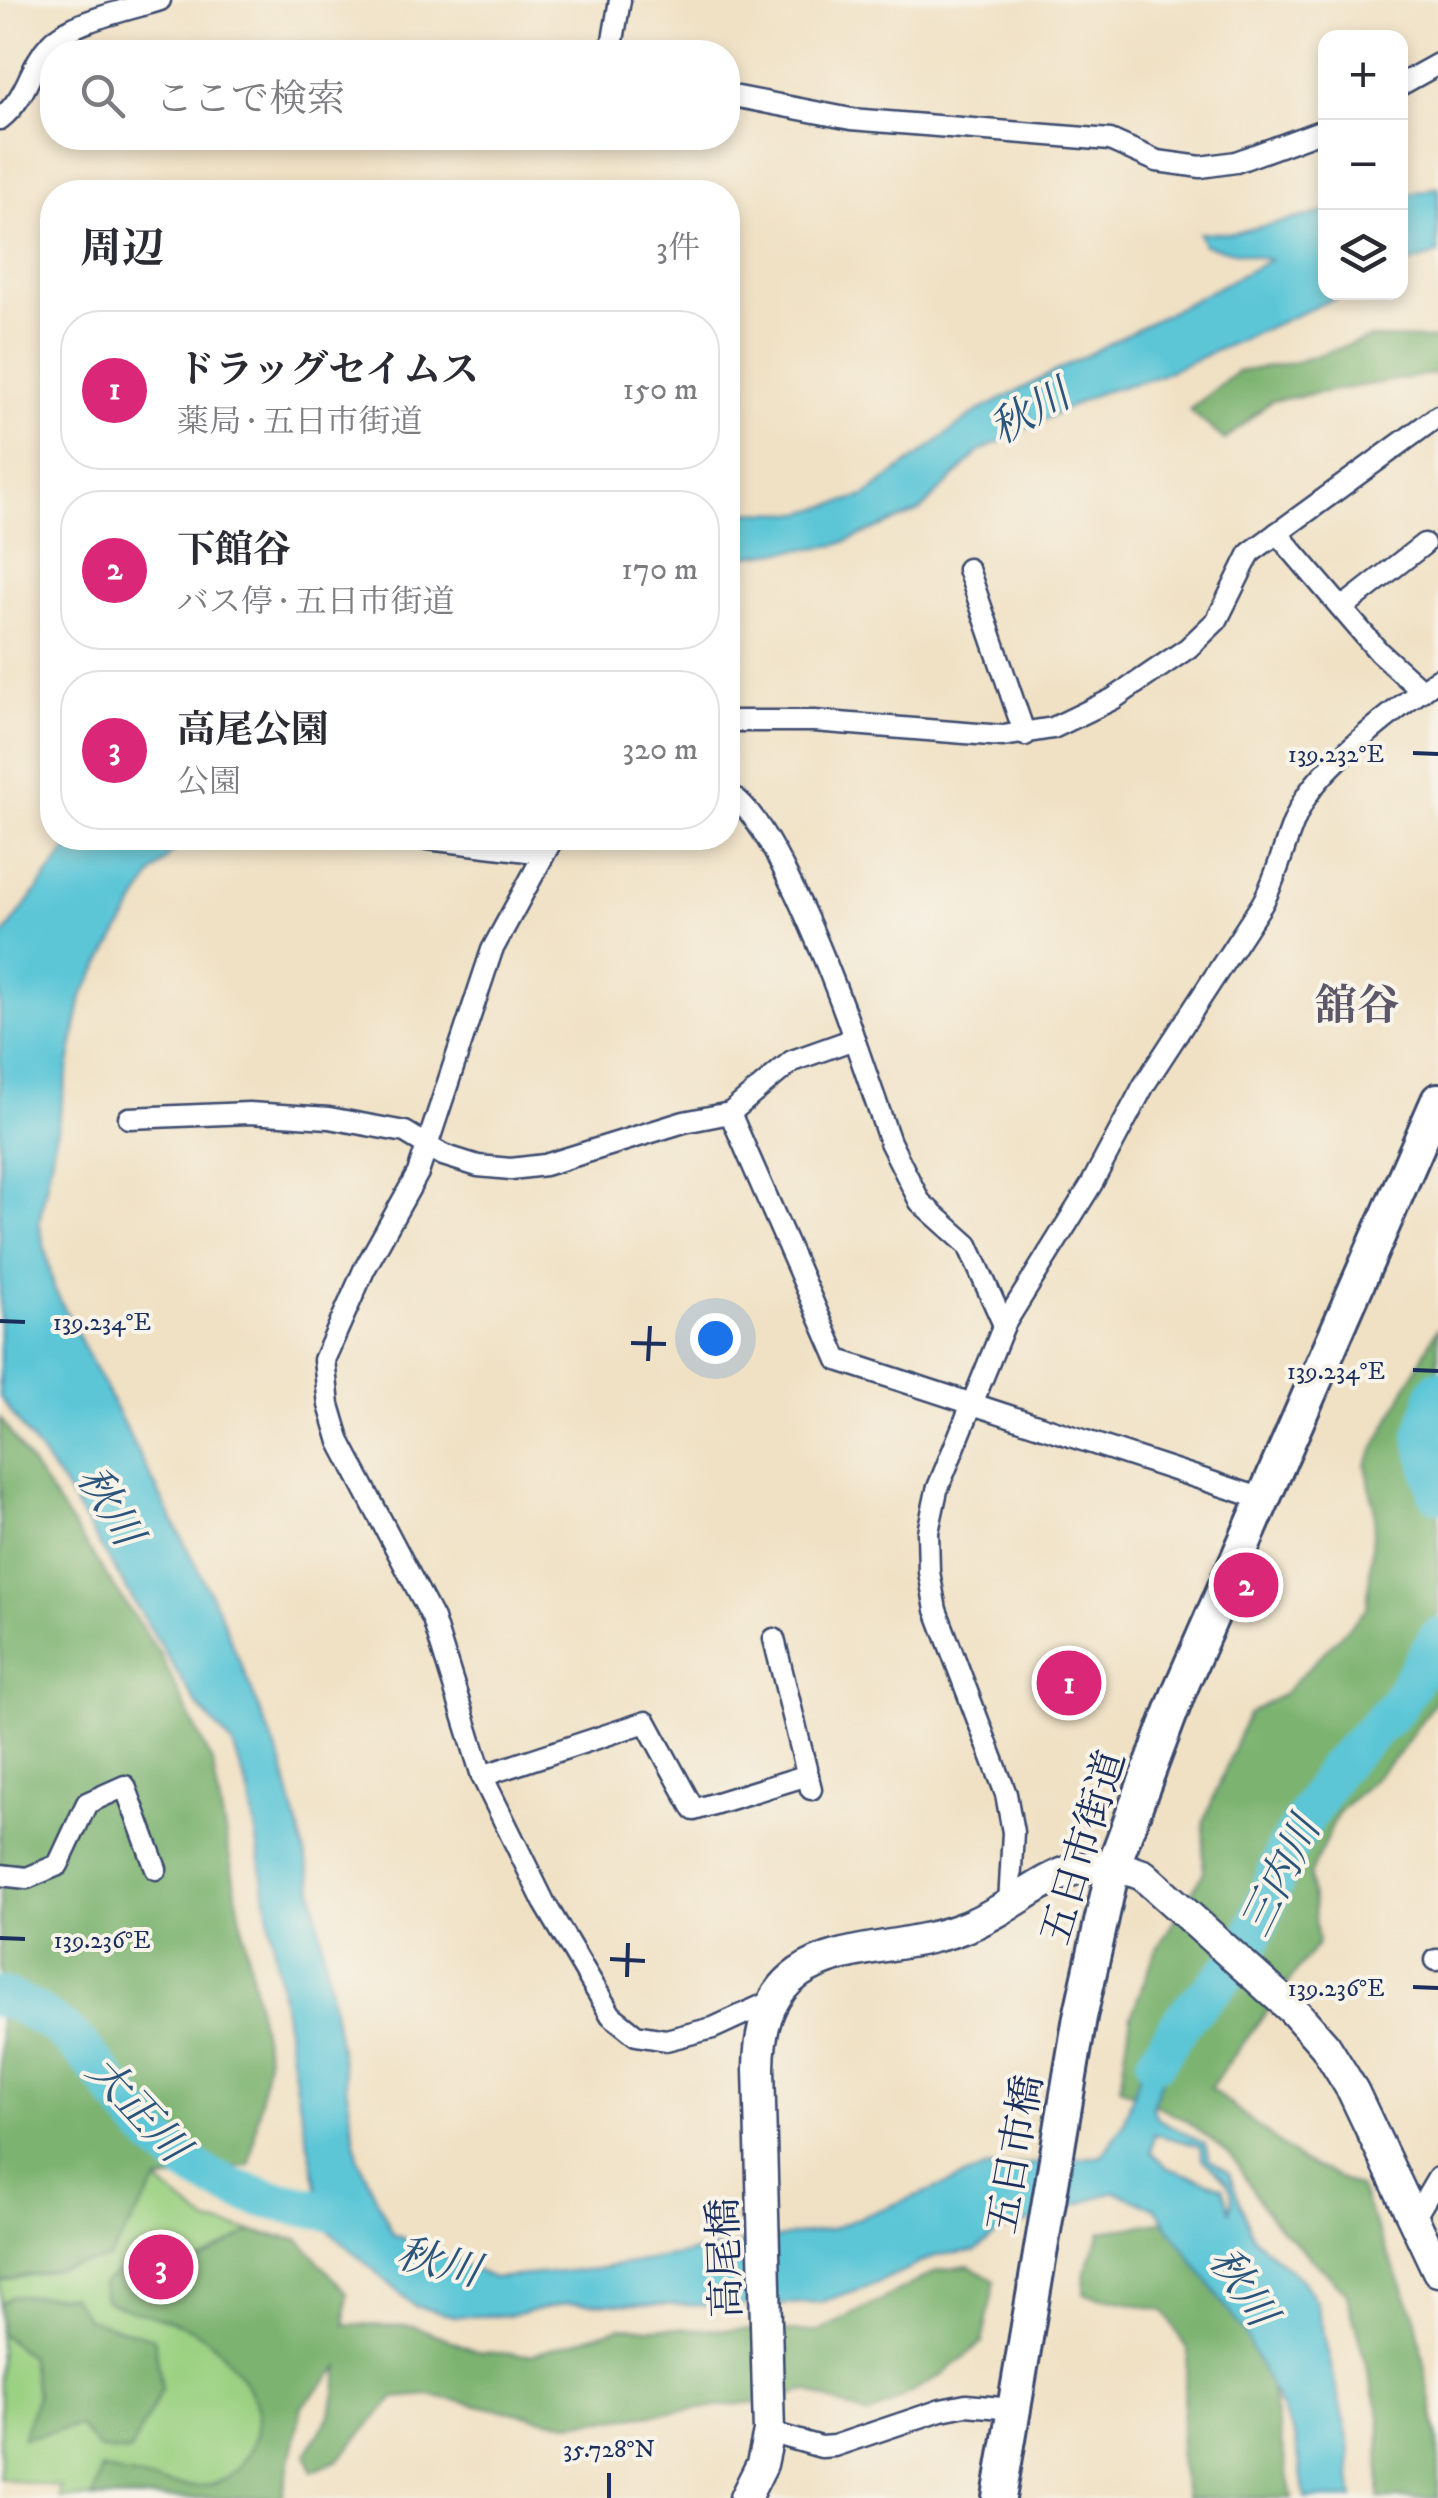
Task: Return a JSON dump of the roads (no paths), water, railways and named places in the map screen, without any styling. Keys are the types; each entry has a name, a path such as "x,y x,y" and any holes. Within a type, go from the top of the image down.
{"main road":[{"name":"五日市街道","path":"1080,2017 1114,1864 1167,1721 1435,1114"},
{"name":"五日市橋","path":"1014,2409 1080,2017"},
{"path":"999,2498 1014,2409"}],"street":[{"path":"56,40 62,34 160,0"},
{"path":"613,40 620,0"},
{"path":"0,119 24,96 40,61"},
{"path":"1408,81 1438,64"},
{"path":"740,96 851,119 1110,140 1157,160 1201,168 1236,162 1318,132"},
{"path":"740,721 814,721 1025,735 1053,728 1113,698 1188,648 1216,620 1250,553 1438,416"},
{"path":"1009,1904 1013,1832 1006,1794 936,1610 928,1572 928,1532 937,1490 1004,1325 1091,1186 1144,1084 1269,892 1304,799 1323,771 1339,763 1430,685 1379,652 1277,533"},
{"path":"1342,608 1424,544"},
{"path":"968,570 1025,735"},
{"path":"740,804 757,818 823,955 890,1142 920,1202 968,1245 1004,1325"},
{"path":"545,850 492,950 431,1144 364,1270 324,1360 329,1405 340,1442 434,1619 482,1776 544,1902 612,2015 625,2029 666,2040 713,2028 774,2000 800,1974 832,1956 952,1932 1065,1870 1114,1864 1143,1875 1208,1932 1280,1998 1340,2066 1438,2271"},
{"path":"129,1118 249,1113 329,1118 405,1132 431,1144 443,1156 478,1166 511,1168 545,1164 684,1122 730,1113 792,1061 854,1039"},
{"path":"730,1113 838,1360 1264,1500"},
{"path":"482,1776 646,1722 694,1810 809,1782 774,1639"},
{"path":"0,1875 26,1878 58,1865 87,1802 125,1786 156,1869"},
{"name":"高尾橋","path":"770,2432 760,2041 774,2000"},
{"path":"1415,2217 1438,2178"},
{"path":"745,2498 762,2464 770,2432 821,2447 834,2446 941,2410 966,2405 1014,2409"}],"water":[{"path":"1438,187 1438,254 1408,264 1408,210 1408,194"},
{"name":"秋川","path":"1318,214 1318,300 1331,300 1156,377 1096,394 979,452 920,511 837,545 740,557 740,512 802,513 865,496 975,413 1270,260 1204,245 1199,233 1233,233"},
{"name":"秋川","path":"67,850 174,850 152,875 82,996 39,1223 54,1288 218,1609 282,1764 311,1877 358,2158 393,2234 493,2278 596,2269 831,2229 985,2169 1102,2156 1122,2126 1152,2041 1185,2017 1152,2106 1157,2118 1205,2144 1209,2159 1229,2173 1253,2237 1304,2282 1316,2302 1349,2443 1353,2498 1305,2498 1296,2440 1242,2329 1155,2208 1115,2191 998,2233 975,2251 937,2255 877,2283 821,2302 739,2306 568,2303 508,2316 454,2316 415,2306 326,2228 296,2087 250,1796 233,1745 197,1705 64,1486 0,1397 0,940","holes":["1154,2134 1200,2146 1202,2159 1229,2187 1230,2210 1223,2187 1168,2168 1151,2152"]}],"waterway":[{"name":"三内川","path":"1438,1390 1424,1436 1438,1493"},
{"name":"三内川","path":"1156,2061 1185,2017 1237,1963 1250,1943 1285,1852 1335,1769 1396,1707 1438,1638"},
{"name":"大正川","path":"0,1996 59,2028 80,2047 150,2132 193,2168 255,2196 345,2214"}],"place":[{"name":"下館谷","path":"1246,1585"},
{"name":"ドラッグセイムス","path":"1069,1683"},
{"name":"高尾公園","path":"161,2267"}],"district":[{"name":"舘谷","path":"1357,1004"}]}
